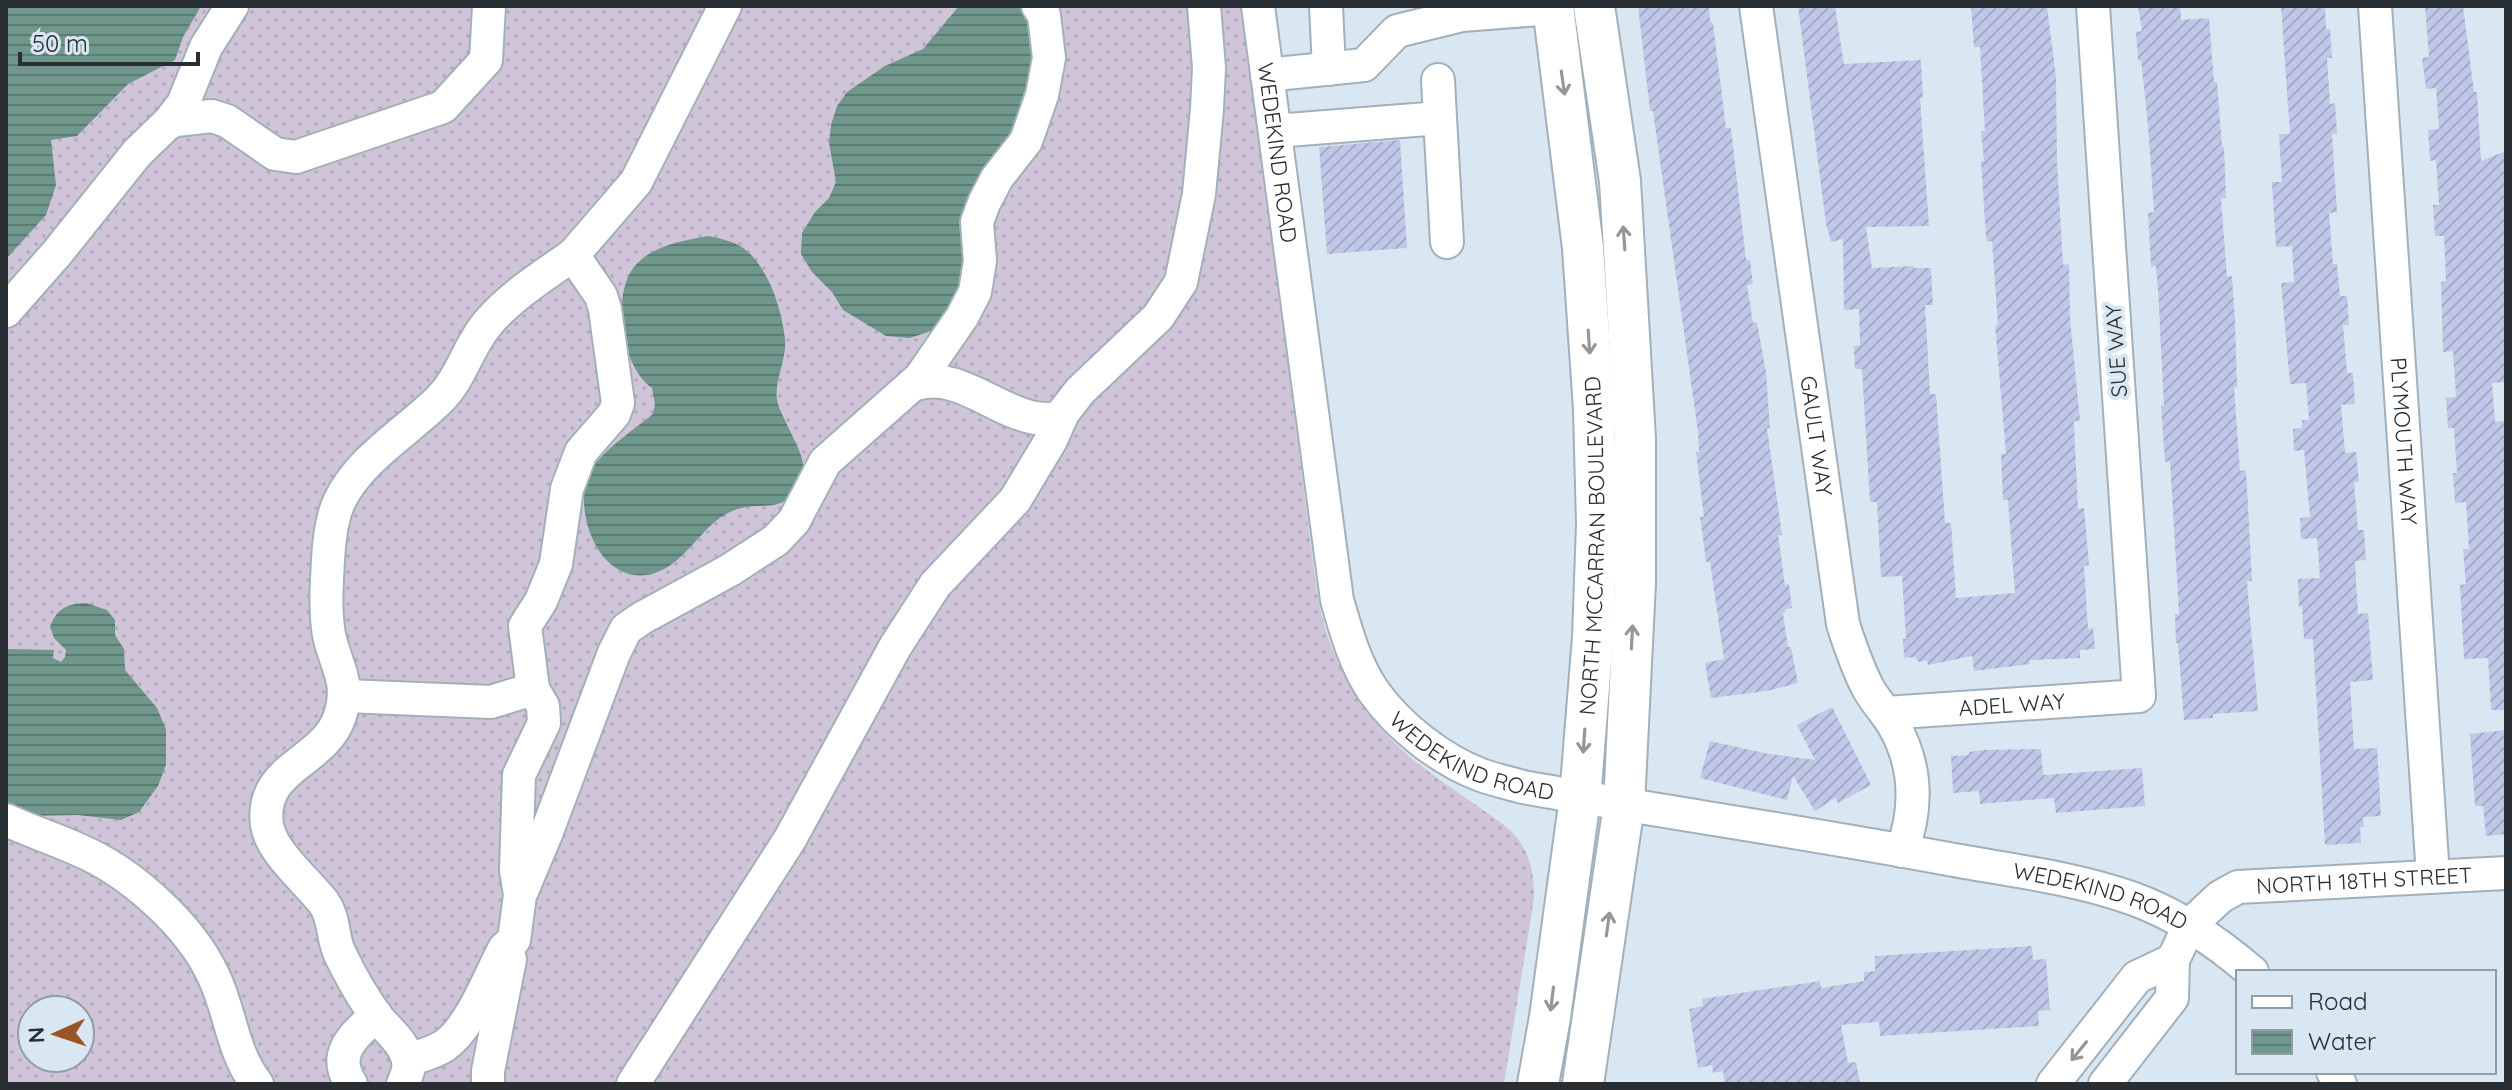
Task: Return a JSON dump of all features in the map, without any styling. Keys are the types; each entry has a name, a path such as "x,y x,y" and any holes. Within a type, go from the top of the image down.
{"main road":[{"name":"NORTH MCCARRAN BOULEVARD","path":"1583,1084 1624,805 1635,583 1635,439 1620,181 1594,6"},
{"name":"NORTH MCCARRAN BOULEVARD","path":"1538,1084 1580,798 1593,637 1597,524 1594,409 1579,206 1553,7"}],"street":[{"path":"6,311 137,153 181,115 206,47 232,6"},
{"path":"181,115 212,116 227,121 275,154 296,157 443,107 486,60 489,6"},
{"path":"514,940 504,949 464,1025 411,1076 402,1046 376,1015 339,953 332,917 325,905 275,845 267,827 269,799 276,782 324,745 336,728 346,696 329,633 327,612 327,580 338,503 375,456 459,377 487,323 573,255 636,182 725,6"},
{"path":"519,897 626,629 776,540 794,521 825,462 920,378 962,317 975,292 980,261 977,222 997,178 1026,141 1042,95 1049,58 1044,15 1038,6"},
{"path":"633,1084 790,839 935,585 1015,500 1060,419 1093,376 1158,317 1181,282 1199,194 1207,109 1209,68 1204,6"},
{"name":"WEDEKIND ROAD","path":"1258,6 1337,600 1349,642 1373,690 1394,715 1422,740 1453,761 1481,775 1523,787 2090,886 2136,900 2189,926 2250,970"},
{"path":"1326,6 1329,69"},
{"name":"GAULT WAY","path":"1756,6 1843,624 1854,660 1905,746 1912,772 1914,804 1902,851"},
{"name":"SUE WAY","path":"2093,6 2139,696"},
{"name":"PLYMOUTH WAY","path":"2375,6 2433,876"},
{"path":"1267,75 1364,65 1397,18 1468,10 1553,7"},
{"path":"1438,80 1447,242"},
{"path":"1275,131 1440,118"},
{"path":"488,1084 519,897 516,870 519,775 544,723 543,706 533,689 525,626 541,601 556,564 567,489 581,452 614,414 618,403 605,309 601,296 573,255"},
{"path":"912,385 926,380 948,382 1034,418 1060,419"},
{"path":"346,696 491,702 533,689"},
{"name":"ADEL WAY","path":"1886,713 2139,696"},
{"path":"6,820 81,850 109,865 150,895 201,953 215,979 244,1067 257,1084"},
{"name":"NORTH 18TH STREET","path":"2189,926 2220,897 2238,887 2506,873"},
{"path":"2105,1084 2172,998 2173,960 2189,926"},
{"path":"2053,1084 2137,977 2173,960"},
{"path":"2113,1008 2146,1032"},
{"path":"351,1084 343,1070 343,1054 352,1038 376,1015"}],"shaded area":[{"path":"6,6 1242,6 1316,585 1332,648 1350,686 1374,721 1420,765 1507,828 1522,845 1530,864 1534,898 1504,1084 6,1084"}],"water":[{"path":"6,6 201,6 183,37 175,60 128,84 77,136 51,140 56,185 46,215 6,259"},
{"path":"959,6 1022,6 1032,27 1037,77 978,253 945,323 910,338 886,336 843,310 832,292 812,272 801,254 802,233 815,212 829,198 836,182 829,143 837,106 847,92 885,66 923,49"},
{"path":"709,236 734,243 747,251 762,269 774,292 785,339 778,380 778,404 801,457 803,471 797,487 782,502 732,511 711,525 675,562 652,574 635,575 620,570 597,547 585,515 584,498 586,482 596,463 653,414 655,404 652,388 633,365 627,349 623,331 623,295 634,267 649,254 668,245"},
{"path":"86,603 107,610 115,620 115,635 124,649 125,670 157,708 166,729 166,765 158,786 139,812 121,820 78,815 27,816 6,806 6,649 54,650 53,658 61,662 66,650 54,638 50,627 64,608"}],"building":[{"path":"1638,6 1709,6 1713,24 1726,128 1731,128 1746,260 1750,260 1753,284 1747,285 1766,372 1770,428 1767,428 1782,535 1778,535 1785,585 1789,584 1792,608 1785,609 1783,613 1798,683 1767,691 1711,698 1705,663 1724,659 1700,517 1704,517 1696,452 1699,452 1698,432 1653,111 1650,111"},
{"path":"1798,6 1835,6 1844,64 1921,60 1923,98 1920,98 1929,226 1866,227 1872,268 1931,268 1933,305 1925,305 1930,394 1936,394 1945,523 1951,523 1956,598 2015,593 2008,500 2003,500 2001,454 2006,454 1995,325 1998,325 1992,241 1987,242 1986,237 1981,161 1984,161 1981,131 1985,131 1980,47 1974,47 1971,6 2047,6 2056,77 2063,265 2069,264 2070,318 2080,421 2074,421 2078,509 2084,508 2089,565 2084,566 2088,629 2093,628 2095,649 2080,650 2080,658 2029,660 2030,664 1974,671 1972,656 1928,665 1927,660 1919,662 1915,657 1904,658 1903,639 1906,639 1902,576 1881,577 1877,502 1870,502 1862,369 1855,369 1854,346 1860,345 1859,309 1844,310 1843,239 1831,242 1826,224"},
{"path":"2138,6 2180,6 2181,20 2209,18 2214,82 2217,82 2224,147 2226,198 2221,198 2227,277 2232,276 2237,387 2234,387 2240,471 2246,470 2252,581 2247,581 2258,711 2213,714 2213,718 2184,720 2176,643 2175,614 2179,614 2170,461 2165,462 2161,406 2164,406 2158,290 2156,266 2151,267 2148,213 2154,212 2148,125 2141,60 2138,60 2136,32 2142,31"},
{"path":"2281,6 2325,6 2326,29 2330,29 2332,58 2327,58 2330,104 2335,103 2337,134 2332,134 2337,212 2329,213 2333,264 2337,264 2340,296 2347,296 2349,325 2343,325 2347,373 2353,373 2355,404 2341,405 2345,453 2356,452 2359,482 2354,482 2358,530 2364,530 2366,560 2355,561 2358,614 2368,613 2373,680 2350,682 2354,749 2377,748 2381,816 2363,817 2361,843 2325,845 2313,639 2304,639 2302,606 2299,607 2298,579 2320,578 2317,538 2301,539 2300,518 2310,517 2304,450 2294,451 2293,429 2302,428 2302,420 2309,420 2306,383 2290,384 2281,283 2294,282 2292,246 2276,247 2272,182 2282,182 2279,134 2290,134"},
{"path":"2425,6 2463,6 2474,92 2477,92 2481,161 2506,151 2506,382 2492,383 2495,422 2504,421 2505,443 2506,710 2491,710 2488,658 2464,659 2460,585 2466,584 2463,549 2469,549 2466,502 2455,503 2454,428 2448,428 2446,398 2456,397 2453,351 2443,352 2441,282 2446,281 2444,236 2435,236 2433,205 2439,205 2436,160 2430,161 2428,130 2439,129 2436,88 2426,89 2422,58 2429,57"},
{"path":"1400,140 1407,248 1327,254 1319,147"},
{"path":"1832,707 1871,785 1838,803 1835,798 1815,811 1793,776 1787,800 1700,778 1710,741 1815,760 1797,725"},
{"path":"2506,730 2506,834 2486,836 2483,806 2475,806 2470,734"},
{"path":"2041,749 2043,775 2142,768 2145,806 2056,813 2054,798 1980,804 1979,791 1953,793 1951,756 1983,750"},
{"path":"2032,946 2033,960 2046,959 2050,1010 2038,1011 2039,1026 1880,1036 1879,1022 1841,1025 1848,1063 1856,1062 1860,1084 1725,1084 1723,1071 1713,1073 1712,1065 1698,1068 1689,1009 1703,1006 1702,999 1820,981 1821,988 1864,981 1864,972 1875,971 1875,956"}]}
